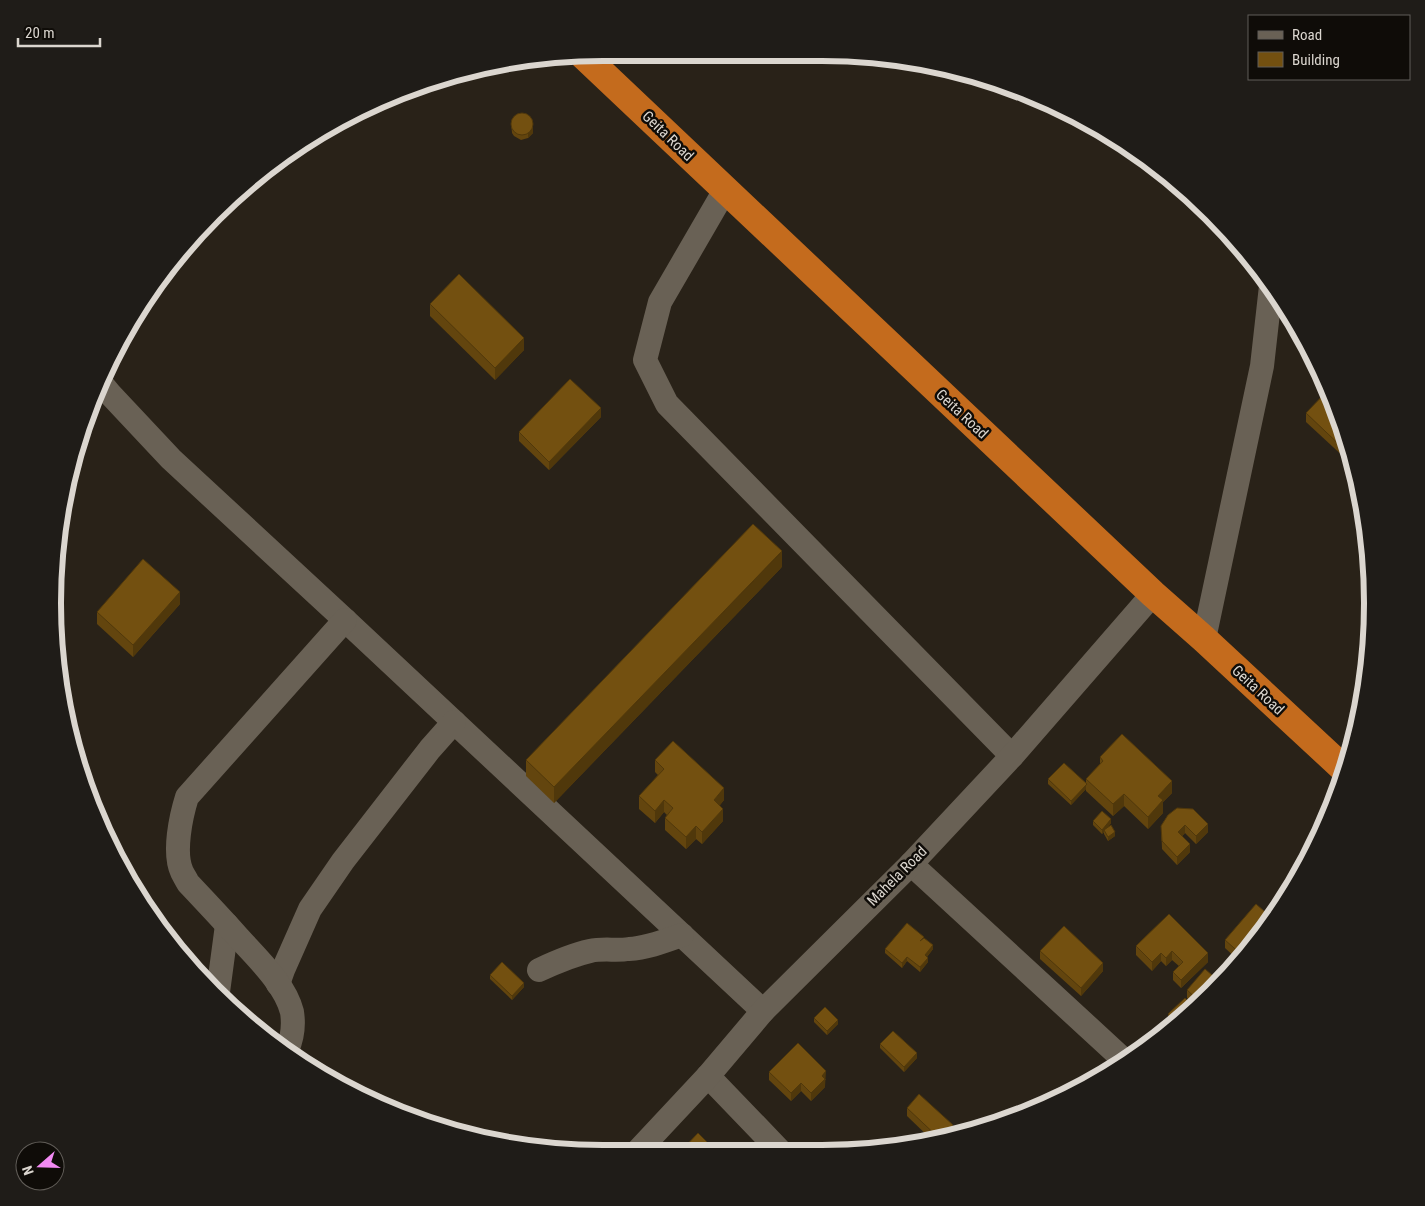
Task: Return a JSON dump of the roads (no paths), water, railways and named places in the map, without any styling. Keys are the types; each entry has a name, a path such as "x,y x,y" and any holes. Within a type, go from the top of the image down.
{"highway":[{"name":"Geita Road","path":"590,61 1153,594 1339,764"}],"street":[{"path":"725,190 660,302 645,360 667,404 1012,756"},
{"path":"1204,639 1262,366 1270,299"},
{"path":"105,388 172,459 763,1011"},
{"name":"Mahela Road","path":"643,1145 708,1076 763,1011 911,864 1012,756 1153,594"},
{"path":"289,1044 292,1012 284,992 264,965 188,883 181,871 178,839 181,816 187,797 345,620"},
{"path":"278,984 310,909 430,748 454,722"},
{"path":"911,864 1119,1056"},
{"path":"219,985 227,925"},
{"path":"539,970 592,950 628,950 682,935"},
{"path":"708,1076 774,1145"}]}
